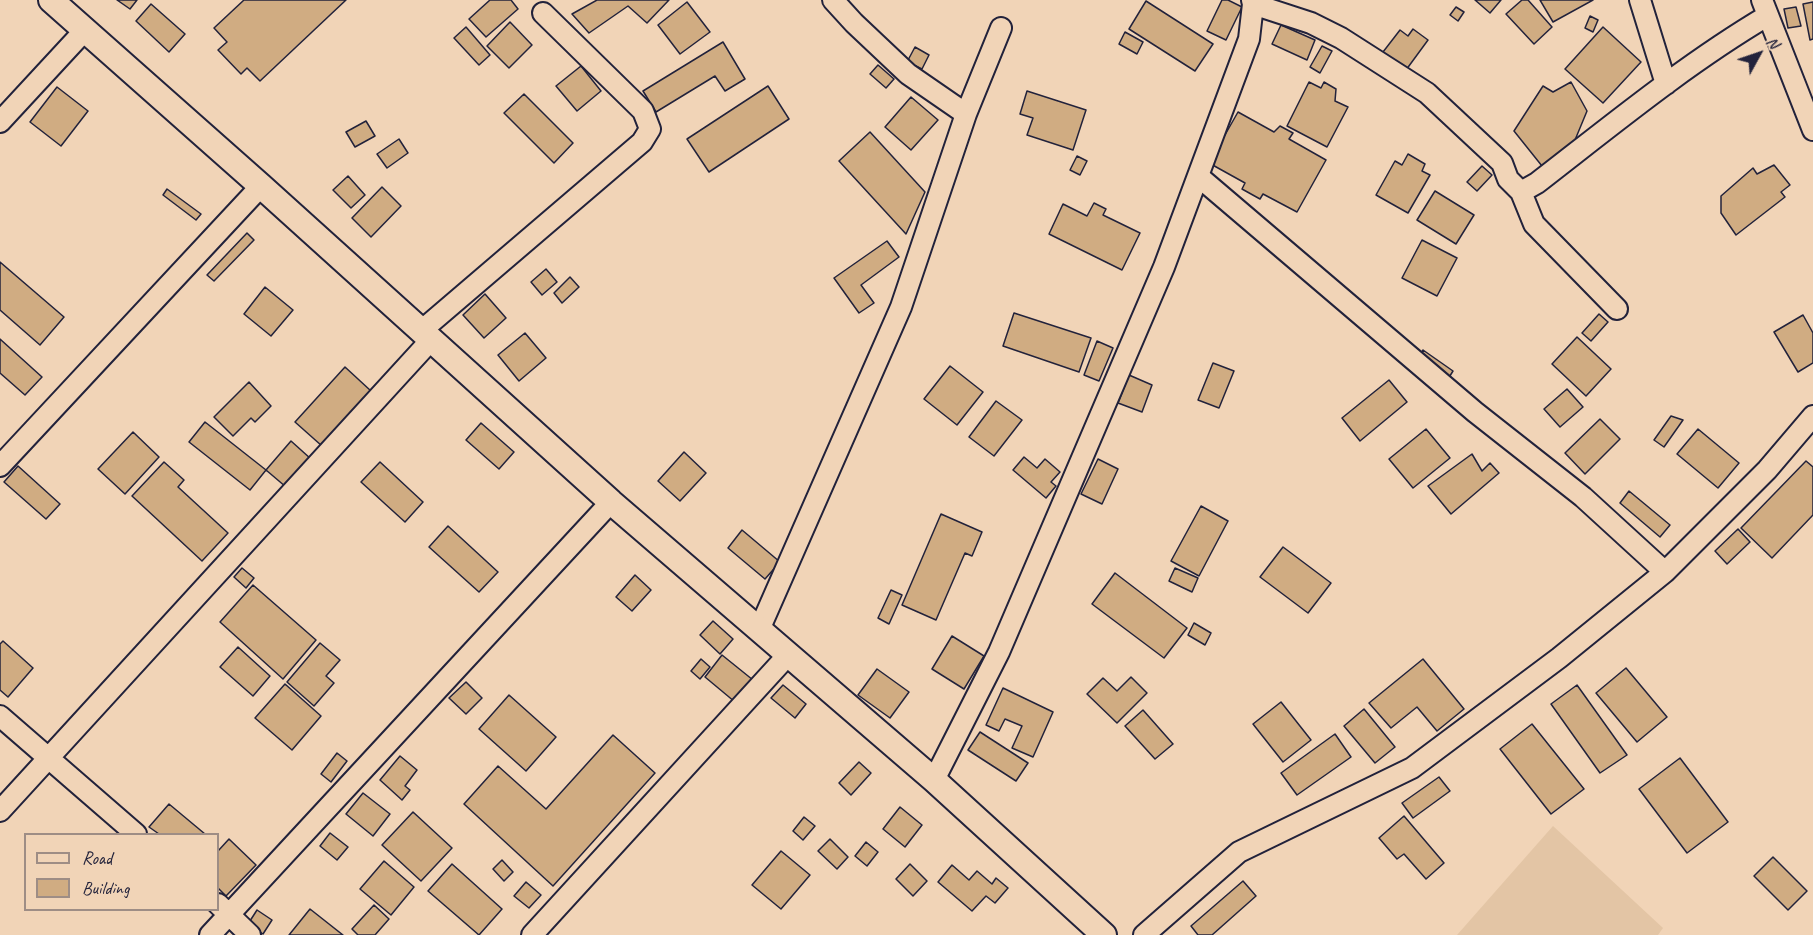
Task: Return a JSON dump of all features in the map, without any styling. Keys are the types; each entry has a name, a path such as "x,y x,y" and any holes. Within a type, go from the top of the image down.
{"street":[{"path":"51,0 611,502 934,780 1104,935"},
{"path":"833,0 908,74 966,114"},
{"path":"1641,0 1666,84"},
{"path":"934,780 999,651 1164,267 1249,39 1252,2 1311,23 1341,38 1427,93 1502,163 1508,179 1521,192 1534,224 1617,309"},
{"path":"1521,192 1537,183 1666,84 1735,35 1764,8 1813,130"},
{"path":"0,811 426,336 642,142 650,129 643,111 543,13"},
{"path":"759,630 901,307 966,114 1001,28"},
{"path":"0,122 86,29"},
{"path":"1198,176 1467,405 1583,497 1665,573"},
{"path":"0,466 261,186"},
{"path":"1144,935 1239,852 1412,768 1558,658 1665,573 1812,421"},
{"path":"210,935 224,909 611,502"},
{"path":"532,935 788,655"},
{"path":"0,716 135,833"},
{"path":"224,909 250,935"}],"shaded area":[{"path":"1553,826 1663,928 1658,935 1457,935"}],"building":[{"path":"117,0 137,0 130,9"},
{"path":"244,0 346,0 260,81 247,68 241,74 218,50 227,42 214,28"},
{"path":"490,0 511,0 518,9 486,37 469,19"},
{"path":"597,0 669,0 647,23 628,6 589,33 572,14"},
{"path":"1222,0 1228,0 1242,7 1226,40 1207,31"},
{"path":"1475,0 1501,0 1490,13"},
{"path":"1522,0 1528,0 1552,27 1534,44 1506,14"},
{"path":"1540,0 1593,0 1553,22"},
{"path":"1146,1 1213,44 1195,71 1129,29"},
{"path":"687,2 710,32 680,54 658,25"},
{"path":"1813,2 1813,39 1810,40 1803,4"},
{"path":"151,4 185,34 169,52 136,21"},
{"path":"1456,7 1464,12 1458,21 1450,15"},
{"path":"1796,7 1801,26 1788,28 1784,9"},
{"path":"1590,16 1598,20 1593,32 1585,28"},
{"path":"510,22 532,45 509,68 487,46"},
{"path":"1281,25 1315,40 1307,60 1272,44"},
{"path":"466,27 490,55 479,65 454,38"},
{"path":"1603,27 1641,62 1603,103 1565,69"},
{"path":"1413,29 1428,40 1406,70 1383,52 1400,30 1408,36"},
{"path":"1125,32 1143,42 1137,54 1119,44"},
{"path":"723,42 745,79 725,91 715,76 656,112 643,91"},
{"path":"1322,46 1332,51 1320,73 1310,67"},
{"path":"915,47 929,55 922,69 907,62"},
{"path":"878,65 894,79 886,88 870,74"},
{"path":"581,66 601,91 577,111 556,86"},
{"path":"1309,82 1321,88 1324,82 1336,89 1335,101 1348,107 1327,147 1287,126"},
{"path":"1571,82 1587,111 1575,140 1542,166 1514,131 1543,86 1553,92"},
{"path":"768,86 789,119 709,172 687,139"},
{"path":"57,87 88,111 61,146 30,122"},
{"path":"1027,91 1086,110 1073,150 1027,135 1033,118 1020,114"},
{"path":"524,94 573,143 554,163 504,113"},
{"path":"911,97 938,120 911,150 885,127"},
{"path":"1238,112 1274,132 1280,126 1293,133 1289,139 1326,160 1297,212 1263,194 1260,199 1242,189 1245,183 1209,163"},
{"path":"366,121 375,136 355,147 346,132"},
{"path":"870,132 925,192 906,234 839,161"},
{"path":"399,139 408,153 387,168 377,154"},
{"path":"1408,154 1425,164 1422,171 1430,175 1408,213 1376,195 1395,161 1402,165"},
{"path":"1077,156 1087,161 1080,175 1070,170"},
{"path":"1774,165 1790,185 1781,192 1785,197 1736,235 1721,213 1721,196 1753,168 1757,174"},
{"path":"1482,166 1492,175 1477,191 1467,182"},
{"path":"348,176 365,195 351,208 333,190"},
{"path":"382,187 401,206 371,237 352,218"},
{"path":"167,189 201,214 196,220 163,195"},
{"path":"1435,191 1474,215 1456,244 1417,220"},
{"path":"1094,203 1106,209 1103,215 1140,233 1122,270 1049,234 1063,204 1087,216"},
{"path":"247,233 254,240 214,281 207,275"},
{"path":"1422,240 1457,258 1437,296 1402,278"},
{"path":"887,241 899,257 861,285 874,303 859,313 834,278"},
{"path":"0,262 64,317 40,345 0,310"},
{"path":"546,269 557,282 542,295 531,282"},
{"path":"570,277 579,287 562,303 554,293"},
{"path":"265,287 293,310 271,336 244,314"},
{"path":"485,294 506,318 484,338 463,315"},
{"path":"1014,313 1091,338 1079,372 1003,346"},
{"path":"1599,314 1608,322 1591,341 1582,333"},
{"path":"1803,315 1813,333 1813,363 1798,372 1774,332"},
{"path":"525,333 546,358 519,381 498,355"},
{"path":"1577,337 1611,369 1586,396 1552,364"},
{"path":"0,339 42,377 25,395 0,373"},
{"path":"1097,341 1113,348 1099,381 1084,375"},
{"path":"1423,350 1453,371 1448,379 1418,358"},
{"path":"1213,363 1234,371 1219,408 1198,400"},
{"path":"950,366 983,392 957,425 924,399"},
{"path":"345,367 371,391 322,446 295,422"},
{"path":"1129,375 1152,385 1142,412 1118,403"},
{"path":"1389,380 1407,402 1360,441 1342,418"},
{"path":"249,382 271,406 255,422 251,418 233,436 214,417"},
{"path":"1567,389 1583,407 1560,427 1544,409"},
{"path":"996,401 1022,420 994,456 969,437"},
{"path":"1671,416 1683,420 1664,447 1654,440"},
{"path":"1600,419 1620,439 1585,474 1565,453"},
{"path":"205,422 266,470 250,490 189,442"},
{"path":"481,423 514,452 499,469 466,440"},
{"path":"1426,429 1450,458 1413,488 1389,459"},
{"path":"1698,429 1739,463 1718,488 1677,454"},
{"path":"133,432 159,457 125,494 98,469"},
{"path":"291,441 311,459 286,487 266,470"},
{"path":"684,452 706,473 680,501 658,481"},
{"path":"1472,454 1482,471 1490,463 1499,473 1451,514 1428,486"},
{"path":"1024,457 1037,468 1045,459 1060,472 1051,482 1056,486 1046,498 1013,470"},
{"path":"1098,459 1118,469 1102,504 1081,494"},
{"path":"1806,461 1813,467 1813,515 1772,558 1741,528"},
{"path":"164,462 184,480 178,487 228,533 202,561 132,496"},
{"path":"380,462 423,502 405,522 361,482"},
{"path":"18,466 60,504 46,519 4,482"},
{"path":"1629,491 1670,525 1660,537 1620,503"},
{"path":"1201,506 1228,521 1199,576 1171,561"},
{"path":"941,514 982,532 972,556 965,553 936,620 902,605"},
{"path":"448,526 498,572 479,592 429,547"},
{"path":"1738,529 1750,542 1727,564 1715,551"},
{"path":"742,530 780,562 765,579 728,548"},
{"path":"1283,547 1331,583 1308,613 1260,577"},
{"path":"242,568 254,578 246,588 234,577"},
{"path":"1175,568 1198,578 1192,592 1169,581"},
{"path":"1115,573 1187,628 1164,658 1092,604"},
{"path":"635,575 651,590 632,611 616,597"},
{"path":"253,585 316,640 283,679 220,622"},
{"path":"891,590 902,595 889,624 878,618"},
{"path":"713,621 733,639 720,654 700,635"},
{"path":"1194,623 1211,633 1205,645 1188,635"},
{"path":"952,636 984,656 964,689 932,669"},
{"path":"3,641 33,668 8,697 0,690 0,644"},
{"path":"320,643 340,660 326,676 334,683 314,706 287,682"},
{"path":"238,647 270,676 253,696 220,667"},
{"path":"722,655 753,680 735,702 705,677"},
{"path":"701,659 710,667 700,679 691,671"},
{"path":"1423,659 1464,709 1437,731 1417,707 1391,728 1369,703"},
{"path":"1626,668 1667,717 1637,742 1596,693"},
{"path":"877,669 909,692 890,718 858,695"},
{"path":"1131,677 1147,693 1117,723 1087,694 1103,678 1117,691"},
{"path":"466,682 482,698 466,714 449,698"},
{"path":"285,684 321,716 292,750 255,718"},
{"path":"783,685 806,704 795,718 771,698"},
{"path":"1577,685 1627,755 1600,773 1551,704"},
{"path":"1003,688 1053,712 1033,757 1012,748 1022,726 1005,719 999,731 986,725"},
{"path":"509,695 556,737 526,771 479,729"},
{"path":"1281,702 1311,740 1283,762 1253,724"},
{"path":"1364,709 1395,747 1375,763 1344,726"},
{"path":"1143,710 1173,744 1155,759 1125,726"},
{"path":"1532,724 1584,789 1551,814 1500,749"},
{"path":"980,732 1028,763 1016,781 968,750"},
{"path":"1335,734 1351,757 1297,795 1281,773"},
{"path":"613,735 655,773 553,886 464,804 498,766 546,809"},
{"path":"337,753 347,761 331,782 321,774"},
{"path":"400,756 417,770 405,786 410,790 402,800 380,780"},
{"path":"1680,758 1728,822 1687,853 1639,789"},
{"path":"859,762 871,773 851,795 839,783"},
{"path":"1439,777 1450,791 1413,818 1402,803"},
{"path":"363,793 390,814 373,836 346,814"},
{"path":"169,804 204,833 158,833 149,827"},
{"path":"900,807 922,825 905,847 883,829"},
{"path":"413,812 452,848 421,881 382,845"},
{"path":"1404,816 1444,863 1426,879 1404,854 1397,859 1379,838"},
{"path":"804,817 815,826 803,840 793,831"},
{"path":"330,833 348,847 337,860 320,846"},
{"path":"229,839 256,865 226,896 219,889 219,850"},
{"path":"830,839 848,857 837,869 818,851"},
{"path":"866,842 878,852 867,866 855,856"},
{"path":"781,851 810,875 781,909 752,885"},
{"path":"1773,857 1807,891 1788,910 1754,876"},
{"path":"502,860 513,872 504,881 493,869"},
{"path":"384,861 414,887 391,915 360,889"},
{"path":"452,864 502,909 479,935 428,891"},
{"path":"910,864 927,881 913,896 896,879"},
{"path":"952,865 969,880 977,871 992,884 996,878 1008,888 995,903 986,896 972,911 938,882"},
{"path":"1243,881 1256,896 1212,935 1198,935 1191,926"},
{"path":"526,882 541,895 529,908 514,896"},
{"path":"374,905 389,919 375,935 358,935 352,929"},
{"path":"310,909 343,935 289,935"},
{"path":"257,910 272,920 263,934 248,924"}]}
